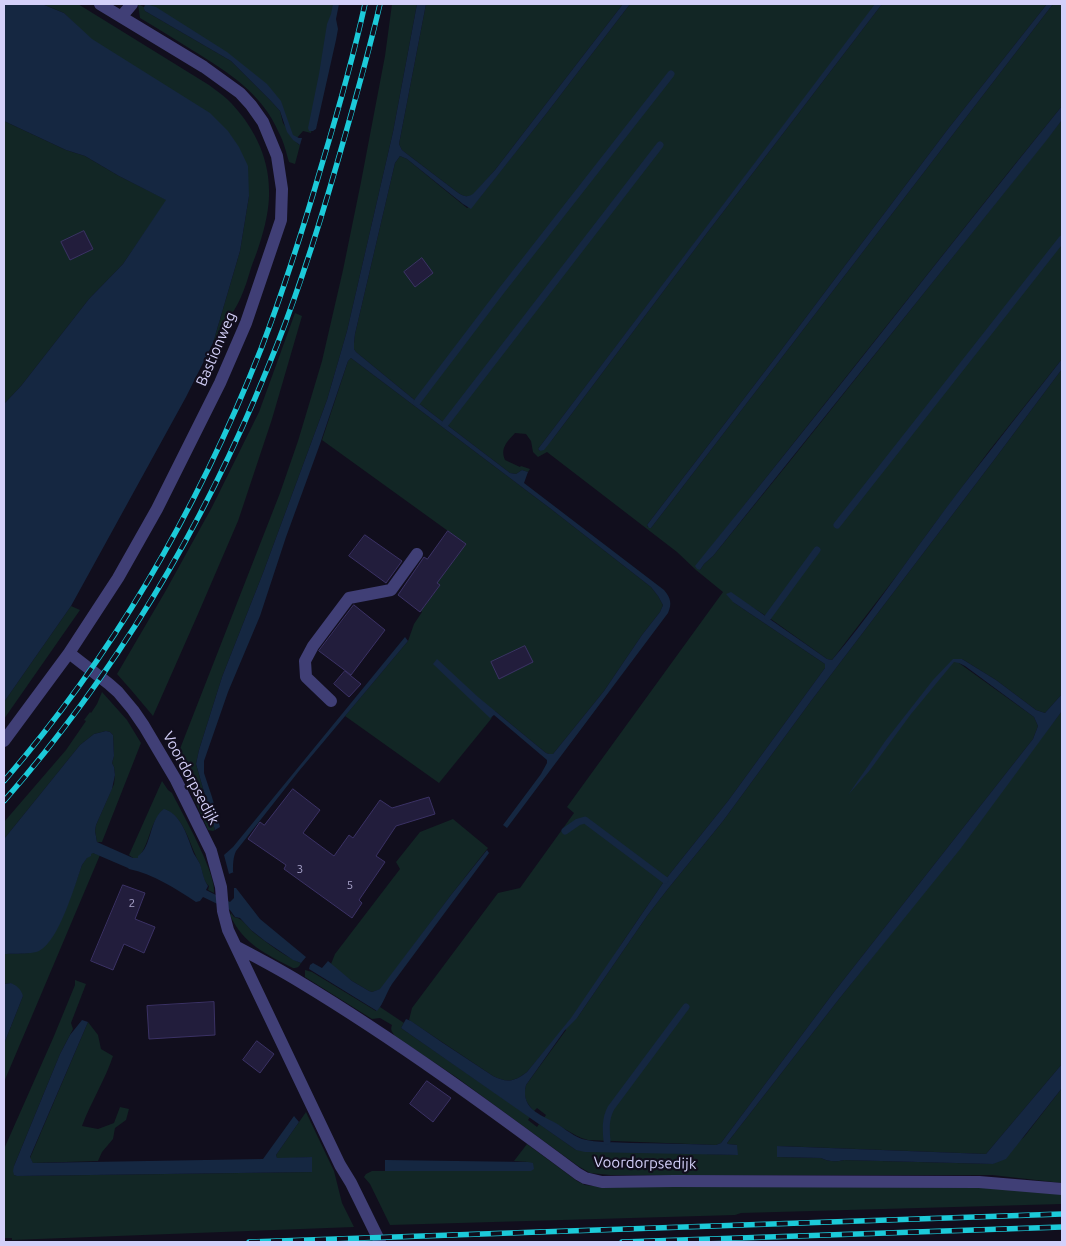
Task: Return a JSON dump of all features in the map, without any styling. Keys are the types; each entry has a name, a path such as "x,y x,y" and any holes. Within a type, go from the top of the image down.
{"street":[{"name":"Bastionweg","path":"4,741 69,653 118,578 157,509 220,383 246,322 281,220 282,189 277,156 263,122 251,104 240,93 204,66 100,4"},
{"path":"121,16 132,4"},
{"path":"331,701 306,677 305,661 313,646 349,598 391,590 417,554"},
{"name":"Voordorpsedijk","path":"69,653 118,692 144,726 176,780 211,851 221,887 223,911 228,930 340,1164 380,1242"},
{"name":"Voordorpsedijk","path":"237,947 299,981 340,1007 486,1106 578,1174 592,1180 602,1182 979,1182 1062,1189"}],"green space":[{"path":"42,4 78,4 209,85 236,108 251,129 262,153 268,177 269,200 266,220 258,250 241,297 213,343 240,251 249,196 64,13"},
{"path":"138,4 144,7 145,11 231,61 270,100 280,111 283,123 300,145 295,164 289,162 282,140 272,119 253,95 231,75 140,18"},
{"path":"142,4 337,4 311,133 303,131 296,139 288,131 280,108 231,59"},
{"path":"392,4 417,4 393,132 347,331 327,400 222,677 199,750 196,764 215,830 208,830 176,759 280,493 322,361 361,182 385,56"},
{"path":"426,4 623,4 495,170 473,195 466,196 457,192 407,154 399,144"},
{"path":"630,4 876,4 538,449 540,451 552,440 882,4 1047,4 948,129 647,525 651,528 1053,4 1062,4 1062,106 696,566 700,570 713,556 1062,120 1062,359 989,451 832,660 827,659 750,606 733,602 825,664 825,668 728,801 665,880 622,943 577,1018 647,916 723,821 811,701 1062,369 1062,694 1045,713 1036,710 996,680 962,659 959,663 1034,717 1038,726 1033,739 834,992 721,1143 716,1145 588,1140 544,1118 546,1115 537,1108 534,1111 526,1099 526,1085 566,1030 564,1028 527,1072 514,1080 502,1080 493,1076 409,1020 412,1008 498,893 520,888 574,813 567,807 723,592 677,552 547,452 538,457 533,452 531,441 526,434 515,433 505,445 503,452 505,460 520,467 530,469 528,472 522,470 516,474 510,473 417,402 354,349 355,334 395,163 400,156 407,159 467,208 476,202"},
{"path":"4,121 66,150 85,156 119,176 167,200 123,264 89,299 21,386 4,404"},
{"path":"295,313 302,316 272,419 238,521 153,716 117,674 212,507 259,412"},
{"path":"351,358 651,587 663,605 604,691 553,754 546,753 495,711 491,719 439,783 345,716 408,641 421,611 439,586 436,583 466,544 322,440 348,361"},
{"path":"71,606 80,610 4,719 4,702"},
{"path":"102,692 127,720 141,743 102,842 97,842 96,825 114,784 115,775 112,763 114,756 113,735 106,731 94,734 80,745 4,839 4,822 66,750 86,721 84,720 97,704"},
{"path":"1062,711 1062,1064 986,1154 778,1146 777,1157 821,1158 832,1161 993,1164 1024,1137 1062,1088 1062,1183 992,1175 610,1175 590,1173 456,1077 395,1036 391,1030 392,1025 380,1018 372,1019 305,977 305,970 312,972 376,1011 380,1007 404,1023 401,1028 530,1117 528,1120 537,1127 539,1124 576,1150 737,1155 737,1145 727,1143 909,911"},
{"path":"162,781 172,793 205,858 214,893 208,890 209,886 204,879 200,864 184,828 170,812 164,810 159,814 138,858 133,858 129,855"},
{"path":"453,819 488,848 381,989 369,991 332,966 335,954 400,869 396,862 420,832"},
{"path":"90,853 100,855 4,1082 4,1044 23,996 11,983 4,984 4,954 30,953 67,906 82,865"},
{"path":"231,913 234,917 242,920 252,931 269,944 301,963 300,965 293,968 256,947 235,925 230,915"},
{"path":"75,980 86,984 71,1023 73,1029 60,1054 14,1166 14,1175 312,1172 312,1157 277,1159 276,1155 306,1112 334,1171 342,1203 354,1227 12,1240 12,1238 4,1238 4,1149 54,1036 75,985"},
{"path":"88,1022 98,1035 101,1049 113,1056 82,1126 98,1129 114,1123 120,1107 129,1109 126,1120 115,1128 113,1139 102,1152 98,1161 33,1163 30,1158"},
{"path":"527,1144 577,1181 593,1186 979,1187 1062,1193 1062,1204 390,1225 370,1184 364,1177 372,1171 531,1171 528,1162 514,1161"}],"water":[{"path":"4,4 42,4 64,13 92,39 210,113 228,131 239,147 248,166 249,196 240,251 213,343 186,397 71,606 4,702 4,404 21,386 89,299 123,264 166,200 85,156 66,150 4,121"},
{"path":"146,4 156,7 227,52 267,84 281,101 293,135 302,138 300,145 287,132 280,111 231,61 145,11 144,7"},
{"path":"333,4 339,4 336,19 338,29 336,40 316,129 309,131 327,24"},
{"path":"417,4 426,4 399,144 407,154 457,192 466,196 473,194 495,170 623,4 630,4 471,209 407,159 400,156 395,163 355,334 354,349 417,402 510,473 516,474 522,470 528,472 524,483 664,590 669,598 670,607 668,613 507,828 503,825 541,774 547,760 494,715 490,718 433,664 437,659 478,697 546,753 553,754 604,691 663,605 651,587 351,358 348,361 260,616 228,692 204,761 204,773 220,827 215,830 196,764 199,750 222,677 327,400 347,331 393,132"},
{"path":"875,4 882,4 552,440 544,450 540,451 538,449"},
{"path":"1047,4 1053,4 651,528 649,528 647,525 948,129"},
{"path":"1062,106 1062,120 1046,141 713,556 700,570 697,569 695,566"},
{"path":"1062,359 1062,369 811,701 723,821 647,916 577,1018 565,1030 526,1085 525,1092 528,1104 535,1112 582,1139 600,1142 631,1143 716,1145 721,1143 834,992 1033,739 1038,726 1034,717 965,666 954,662 911,714 870,770 848,795 886,740 933,680 953,659 962,659 996,680 1036,710 1045,713 1062,694 1062,711 961,848 839,999 727,1143 737,1145 738,1155 585,1152 576,1150 401,1028 406,1019 411,1021 498,1078 510,1080 518,1078 527,1072 571,1018 665,880 728,801 825,668 825,664 733,602 726,594 731,592 827,659 832,660 870,612 962,487"},
{"path":"405,637 408,641 299,771 236,851 233,861 234,872 229,874 224,855 233,847"},
{"path":"106,731 113,735 114,756 112,763 115,775 112,789 96,825 97,842 133,858 138,858 146,846 159,814 164,809 170,812 180,821 187,834 208,886 206,890 230,902 234,898 234,888 236,888 260,919 306,957 301,963 293,960 265,941 240,918 235,917 230,910 203,897 200,901 196,902 155,878 93,853 82,865 60,925 46,945 35,952 4,954 4,839 80,745 94,734"},
{"path":"487,850 489,853 392,984 377,1011 309,969 313,963 322,968 328,961 352,981 369,991 372,992 380,989"},
{"path":"11,983 21,991 23,996 4,1044 4,984"},
{"path":"82,1020 88,1022 30,1157 33,1163 263,1159 294,1116 299,1122 276,1155 277,1158 312,1157 312,1172 14,1175 14,1166 60,1054 70,1035"},
{"path":"1062,1064 1062,1088 1006,1159 993,1164 832,1161 821,1158 777,1157 777,1146 986,1154"},
{"path":"385,1160 528,1162 533,1163 534,1169 531,1171 385,1171"}],"building":[{"path":"84,231 93,249 70,260 61,242"},
{"path":"422,258 433,273 415,287 404,272"},
{"path":"448,531 466,544 437,583 440,585 420,612 398,595 424,557 427,559"},
{"path":"365,535 402,561 386,583 349,556"},
{"path":"354,605 385,630 351,675 319,651"},
{"path":"525,646 533,662 499,679 491,662"},
{"path":"345,671 361,684 349,697 334,684"},
{"path":"293,789 320,810 303,833 334,856 349,835 353,838 380,800 392,808 429,797 435,814 396,826 376,856 385,862 359,900 362,903 352,918 284,869 286,865 248,839 260,822 264,825"},
{"path":"123,885 145,893 135,919 155,927 144,953 124,944 113,970 91,961"},
{"path":"214,1002 215,1035 149,1039 147,1006"},
{"path":"257,1041 274,1054 260,1073 243,1060"},
{"path":"427,1081 451,1098 433,1122 410,1104"}],"waterway":[{"path":"417,402 671,74"},
{"path":"445,424 660,145"},
{"path":"837,525 1062,239"},
{"path":"768,617 817,550"},
{"path":"565,831 578,822 585,820 665,880"},
{"path":"607,1141 607,1120 611,1108 686,1007"}],"railway":[{"path":"4,781 82,682 117,630 181,521 237,407 261,349 286,280 308,211 334,124 365,4"},
{"path":"4,801 84,701 120,649 186,540 243,426 278,342 306,265 349,121 380,4"},
{"path":"249,1242 1062,1214"},
{"path":"622,1242 1062,1227"}]}
